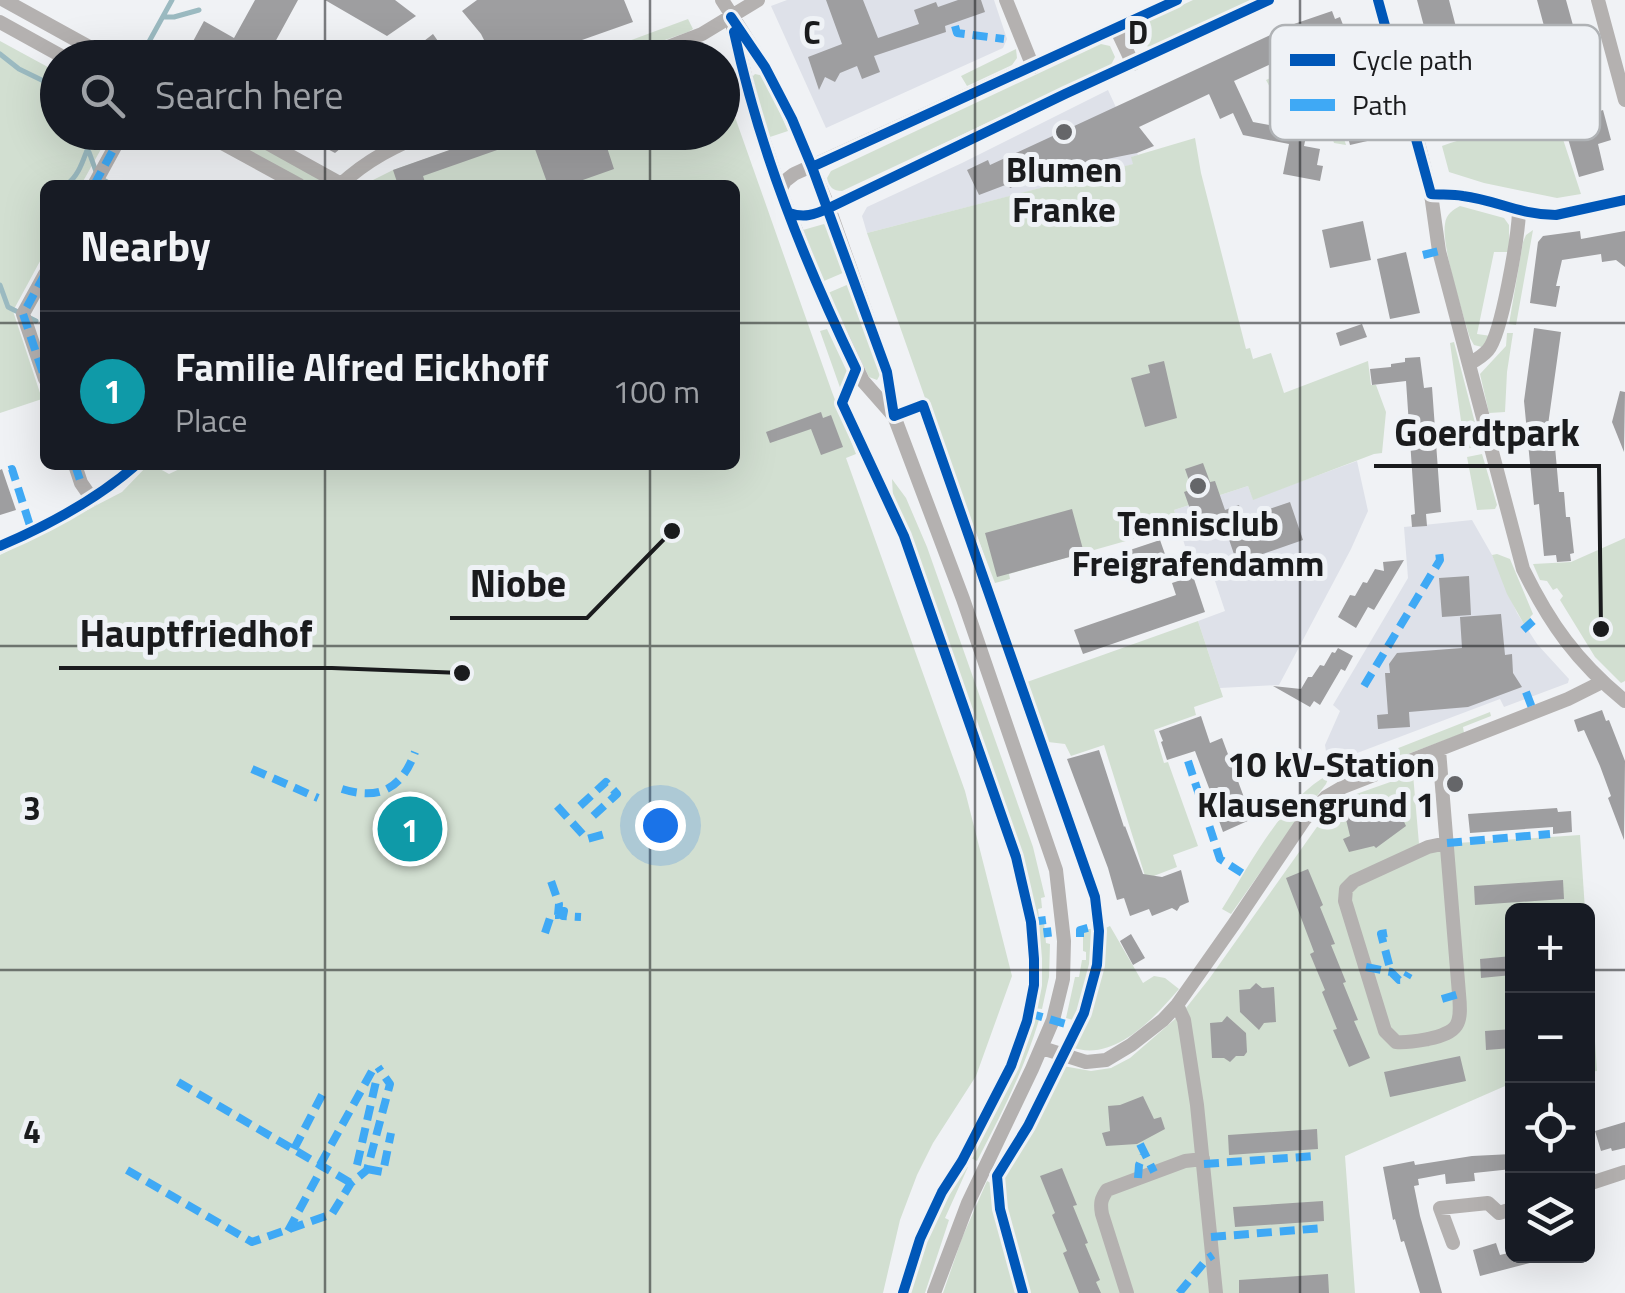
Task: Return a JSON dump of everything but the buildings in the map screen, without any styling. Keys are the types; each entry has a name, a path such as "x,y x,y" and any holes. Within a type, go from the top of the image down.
{"street":[{"path":"4,0 76,40"},
{"path":"722,0 792,119 829,208 887,372 894,416 969,616 1056,870 1064,935 1063,978 1053,1020 962,1216 934,1293"},
{"path":"686,40 758,0"},
{"path":"1006,0 1033,67"},
{"path":"780,190 794,174 1177,0"},
{"path":"788,213 812,215 829,208 1269,0"},
{"path":"1378,0 1385,25"},
{"path":"1598,0 1625,100"},
{"path":"731,17 736,40"},
{"path":"0,22 40,44"},
{"path":"1116,28 1133,64"},
{"path":"740,57 780,190 820,291 862,381 894,416"},
{"path":"1416,140 1439,251 1523,569 1559,634 1602,682 1625,701"},
{"path":"97,180 113,150"},
{"path":"235,150 291,180"},
{"path":"280,150 334,180"},
{"path":"346,180 389,150"},
{"path":"1430,194 1464,196 1519,212 1556,216 1625,200"},
{"path":"1469,364 1491,348 1498,327 1518,236 1519,212"},
{"path":"40,283 23,314 40,364"},
{"path":"77,470 92,499"},
{"path":"0,546 92,499 130,470"},
{"path":"1042,1048 1086,1062 1106,1060 1152,1028 1177,1005 1304,820 1326,797 1602,682"},
{"path":"1439,750 1447,843 1461,1013 1457,1027 1449,1034 1396,1042 1385,1031 1345,901 1346,889 1354,881 1428,847 1447,843"},
{"path":"1177,1005 1184,1020 1203,1159 1216,1293"},
{"path":"1127,1293 1102,1214 1102,1198 1107,1190 1122,1184 1185,1161 1203,1159"},
{"path":"1595,1182 1625,1172"},
{"path":"1453,1243 1440,1208 1488,1203 1499,1214 1505,1212"}],"shaded area":[{"path":"787,0 994,0 1007,39 1003,48 826,128 771,6"},
{"path":"1108,90 1138,155 1132,157 1134,164 867,233 862,216 867,207"},
{"path":"1357,461 1368,511 1279,685 1220,688 1198,621 1225,611 1209,563 1192,569 1174,510 1248,486 1253,499"},
{"path":"1472,520 1517,613 1537,644 1569,679 1568,683 1504,707 1500,699 1328,764 1325,745 1340,711 1333,705 1408,578 1404,527"}],"green space":[{"path":"1193,0 1251,0 1150,47 1139,44 1135,36 1140,25"},
{"path":"688,19 693,29 665,40 631,40"},
{"path":"0,41 40,63 40,150 101,150 84,180 40,180 40,261 13,311 40,400 0,413"},
{"path":"1101,44 1110,46 1115,57 1111,65 842,191 829,184 831,171"},
{"path":"1016,49 1017,58 1012,65 967,86 961,76"},
{"path":"755,74 764,76 788,131 770,137 752,82"},
{"path":"740,131 856,454 846,458 965,791 1012,976 976,1076 917,1175 900,1220 883,1293 0,1293 0,555 122,492 143,470 169,474 177,470 740,470 740,180 373,180 451,150 740,150"},
{"path":"1195,138 1246,349 1250,348 1253,359 1271,353 1284,393 1368,361 1371,385 1376,385 1386,412 1382,453 1253,500 1248,486 1174,510 1179,526 1009,574 1010,579 995,583 867,233 1133,164 1131,157"},
{"path":"1460,140 1563,140 1581,194 1557,198 1449,172 1442,146"},
{"path":"243,150 269,150 322,180 299,180"},
{"path":"1460,206 1504,218 1509,225 1509,252 1494,252 1477,334 1491,336 1482,347 1474,345 1470,338 1446,247 1446,221"},
{"path":"824,224 845,272 824,281 803,230"},
{"path":"1533,230 1516,325 1509,324 1523,242"},
{"path":"849,284 881,373 877,380 869,377 828,293"},
{"path":"827,329 850,378 843,396 820,331"},
{"path":"1507,333 1513,333 1505,412 1489,413 1480,374 1506,346"},
{"path":"1454,342 1481,446 1465,449 1450,343"},
{"path":"1482,454 1495,509 1477,510 1467,457"},
{"path":"892,479 906,498 927,547 1033,847 1045,897 1041,898 1039,918 1033,919 1021,855 893,497"},
{"path":"1625,538 1625,681 1621,683 1595,657 1560,600 1563,596 1547,581 1540,580 1533,564 1571,562"},
{"path":"1492,555 1510,559 1533,614 1525,626 1507,594"},
{"path":"1198,621 1223,697 1194,707 1196,715 1154,730 1198,846 1173,855 1177,867 1146,879 1104,745 1071,756 1065,744 1048,742 1027,682"},
{"path":"1490,712 1491,716 1463,727 1464,733 1357,773 1345,769"},
{"path":"1330,774 1231,914 1222,909 1283,816 1297,799"},
{"path":"1413,774 1419,844 1580,835 1585,903 1505,903 1505,1086 1345,1156 1355,1293 943,1293 987,1181 994,1195 1063,1066 1091,1071 1111,1068 1130,1058 1182,1013 1329,810 1345,798"},
{"path":"1044,922 1046,943 1050,944 1049,977 1042,1009 1034,1008 1040,965 1035,924"},
{"path":"1110,926 1143,983 1154,976 1165,978 1179,989 1145,1025 1117,1044 1087,1050 1071,1047 1091,990 1099,931"},
{"path":"1096,928 1089,989 1073,1020 1066,1018 1075,977 1079,977 1082,960 1086,960 1083,930"},
{"path":"1032,1018 1039,1020 1026,1057 977,1161 971,1158 1016,1065"},
{"path":"966,1166 945,1218 949,1220 925,1293 906,1293 933,1216"}],"waterway":[{"path":"150,40 172,0"},
{"path":"163,17 199,10"},
{"path":"0,54 40,79"},
{"path":"71,180 87,150"},
{"path":"89,152 98,177 103,180"},
{"path":"0,285 8,307 36,321"}],"marked path":[{"path":"955,26 957,33 1004,39"},
{"path":"97,180 113,150"},
{"path":"1423,255 1439,251"},
{"path":"40,283 23,314 40,364"},
{"path":"9,470 12,469 32,532"},
{"path":"77,470 81,483"},
{"path":"1364,686 1440,560 1439,552"},
{"path":"1523,630 1533,621"},
{"path":"1526,692 1534,713"},
{"path":"342,789 368,793 388,788 403,775 415,752"},
{"path":"1188,761 1220,859 1242,873"},
{"path":"252,769 318,798"},
{"path":"580,806 606,782 617,794 591,818"},
{"path":"557,806 587,839 605,834"},
{"path":"1447,843 1550,834"},
{"path":"545,933 551,915 558,915 559,904 551,881"},
{"path":"558,910 564,911 563,916 581,917"},
{"path":"1031,922 1046,920 1048,937"},
{"path":"1080,937 1080,930 1098,925"},
{"path":"1387,933 1381,934 1391,972"},
{"path":"1366,967 1391,972 1399,980 1405,980 1409,973"},
{"path":"1442,999 1459,994"},
{"path":"1028,1013 1076,1027"},
{"path":"320,1165 372,1071 378,1067"},
{"path":"127,1170 252,1242 332,1214 351,1183 367,1170 390,1084 378,1067"},
{"path":"357,1165 377,1077"},
{"path":"178,1082 351,1183"},
{"path":"294,1149 323,1093"},
{"path":"367,1169 383,1172 391,1133"},
{"path":"1140,1144 1154,1172"},
{"path":"1138,1178 1144,1154"},
{"path":"1204,1164 1315,1156"},
{"path":"288,1231 323,1166"},
{"path":"1211,1237 1323,1228"},
{"path":"1179,1293 1213,1255"}],"cycle path":[{"path":"812,167 1177,0"},
{"path":"789,213 804,215 824,210 1269,0"},
{"path":"1378,0 1385,25"},
{"path":"731,17 765,67 812,167 887,372 894,416 923,405 1095,897 1097,965 1084,1013 1028,1126 997,1176 1000,1209 1023,1293"},
{"path":"734,32 736,40"},
{"path":"740,58 785,204 856,369 842,403 904,536 1016,857 1031,922 1034,985 1027,1021 1011,1066 920,1239 903,1293"},
{"path":"1416,140 1431,194 1475,198 1531,213 1556,215 1625,200"},
{"path":"0,546 71,511 130,470"}],"place":[{"name":"Blumen Franke","path":"1064,132"},
{"name":"Tennisclub Freigrafendamm","path":"1198,486"},
{"name":"Niobe","path":"672,531"},
{"name":"Goerdtpark","path":"1601,629"},
{"name":"Hauptfriedhof","path":"462,673"},
{"name":"10 kV-Station Klausengrund 1","path":"1455,784"},
{"name":"Familie Alfred Eickhoff","path":"410,829"}]}
